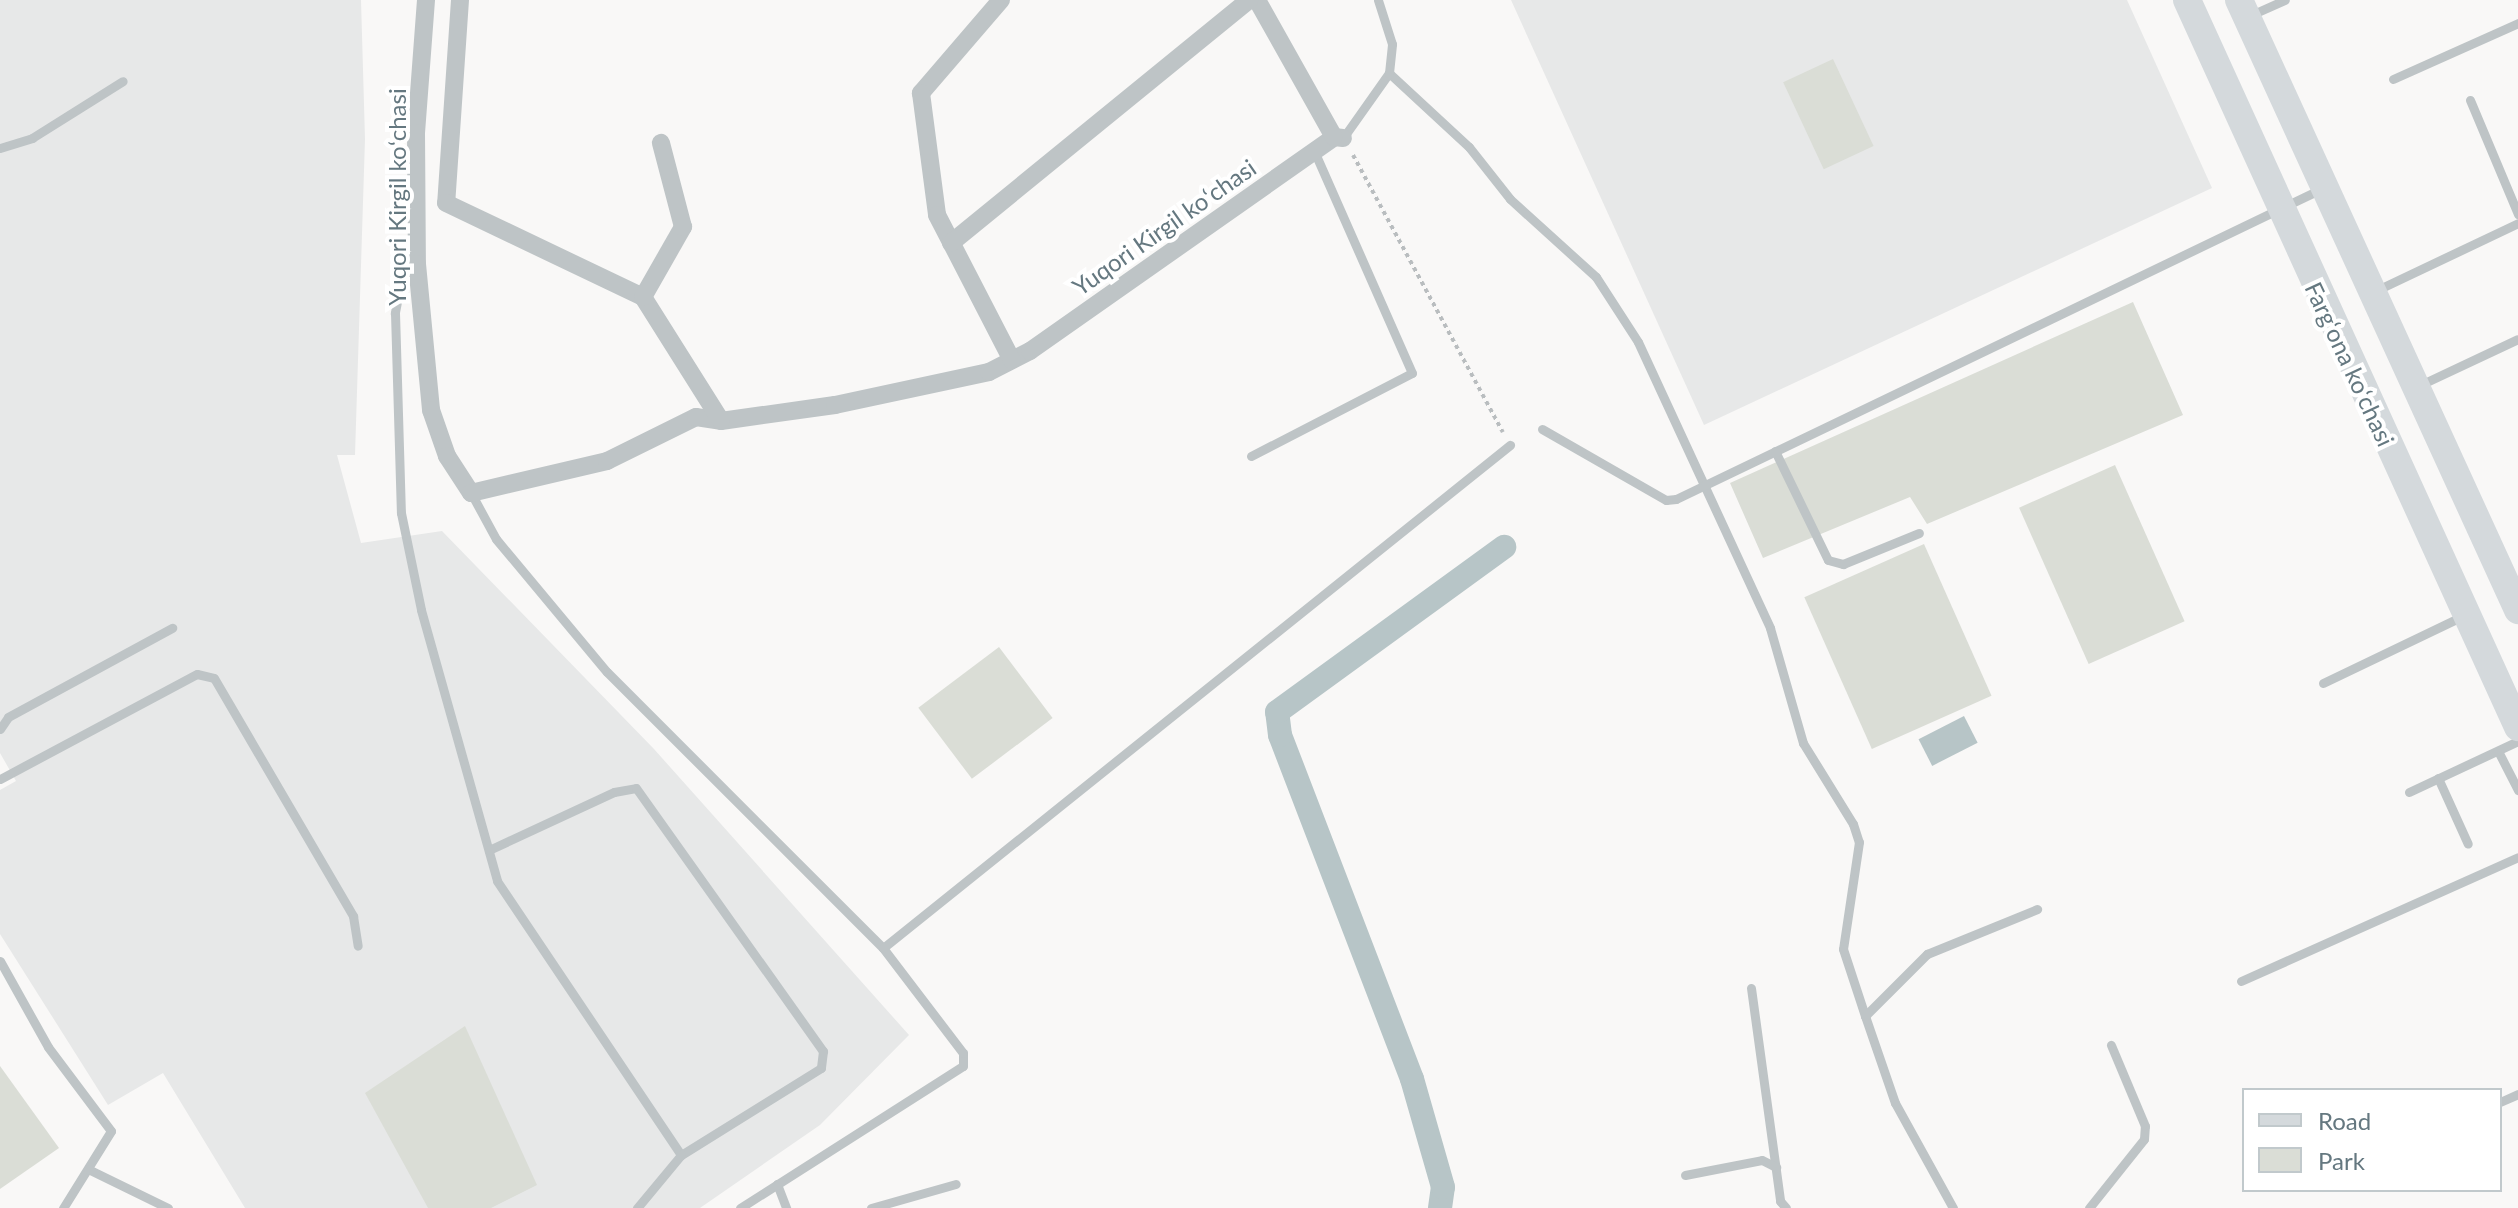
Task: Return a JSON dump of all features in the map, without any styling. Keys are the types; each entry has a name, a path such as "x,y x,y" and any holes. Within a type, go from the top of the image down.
{"main road":[{"name":"Fargʻona koʻchasi","path":"2187,0 2518,727"},
{"name":"Fargʻona koʻchasi","path":"2243,9 2414,387 2517,605"}],"street":[{"name":"Yuqori Kirgil koʻchasi","path":"426,0 416,133 417,264 431,410 447,456 471,493 607,461 696,417 721,421 850,402 989,372 1012,360 1314,151 1339,137"},
{"path":"460,0 446,203 643,297 721,421"},
{"path":"1001,0 921,93 937,215 1012,360"},
{"path":"951,243 1249,0"},
{"path":"1257,0 1339,137"},
{"path":"643,297 683,227 661,143"}],"lane":[{"path":"1339,137 1389,73 1392,44 1378,0"},
{"path":"2243,9 2285,0"},
{"path":"2393,79 2518,23"},
{"path":"1389,73 1469,147 1510,199 1596,277 1638,342 1770,628 1803,743 1859,842 1843,949 1895,1103 1953,1208"},
{"path":"0,148 32,138 123,81"},
{"path":"2470,100 2518,214"},
{"path":"1251,456 1412,373 1314,151"},
{"path":"1542,429 1666,500 1705,485 2324,187"},
{"path":"2372,292 2518,223"},
{"path":"417,264 402,276 395,313 401,513 421,610 497,881 681,1155"},
{"path":"2414,387 2518,339"},
{"path":"883,948 1510,445"},
{"path":"1775,451 1828,560 1843,564 1919,533"},
{"path":"471,493 496,539 607,672 883,948 963,1053 963,1066 740,1208"},
{"path":"2323,683 2467,614"},
{"path":"0,729 8,717 172,628"},
{"path":"0,779 197,674 214,678 353,916 358,946"},
{"path":"2409,792 2518,741"},
{"path":"2498,751 2518,790"},
{"path":"2438,778 2468,844"},
{"path":"489,850 614,792 636,788 823,1051 821,1068 681,1155 637,1208"},
{"path":"2241,981 2518,857"},
{"path":"1865,1016 1927,954 2037,909"},
{"path":"0,961 48,1047 111,1131 63,1208"},
{"path":"1751,988 1776,1167 1786,1208"},
{"path":"2089,1208 2144,1139 2145,1126 2111,1045"},
{"path":"1685,1175 1762,1160 1776,1167"},
{"path":"88,1169 168,1208"},
{"path":"777,1184 784,1207"},
{"path":"871,1208 956,1184"}],"path":[{"path":"1339,137 1510,445"}],"shaded area":[{"path":"0,0 361,0 365,139 355,455 337,455 361,543 442,531 654,749 909,1035 820,1125 700,1208 245,1208 163,1073 108,1105 0,934 0,790 16,781 0,753"},
{"path":"1511,0 2127,0 2212,188 1704,425"},
{"path":"1964,716 1978,743 1932,766 1919,739"}],"green space":[{"path":"1833,59 1874,146 1824,169 1783,82"},
{"path":"2133,302 2183,415 1927,524 1910,497 1763,558 1730,483"},
{"path":"2115,465 2185,621 2089,664 2019,508"},
{"path":"1924,544 1992,696 1872,749 1804,597"},
{"path":"999,647 1053,718 972,779 918,708"},
{"path":"465,1026 537,1185 491,1208 428,1208 365,1093"},
{"path":"0,1066 59,1148 0,1189"}],"waterway":[{"path":"1440,1208 1443,1187 1412,1079 1280,735 1277,712 1504,547"}]}
